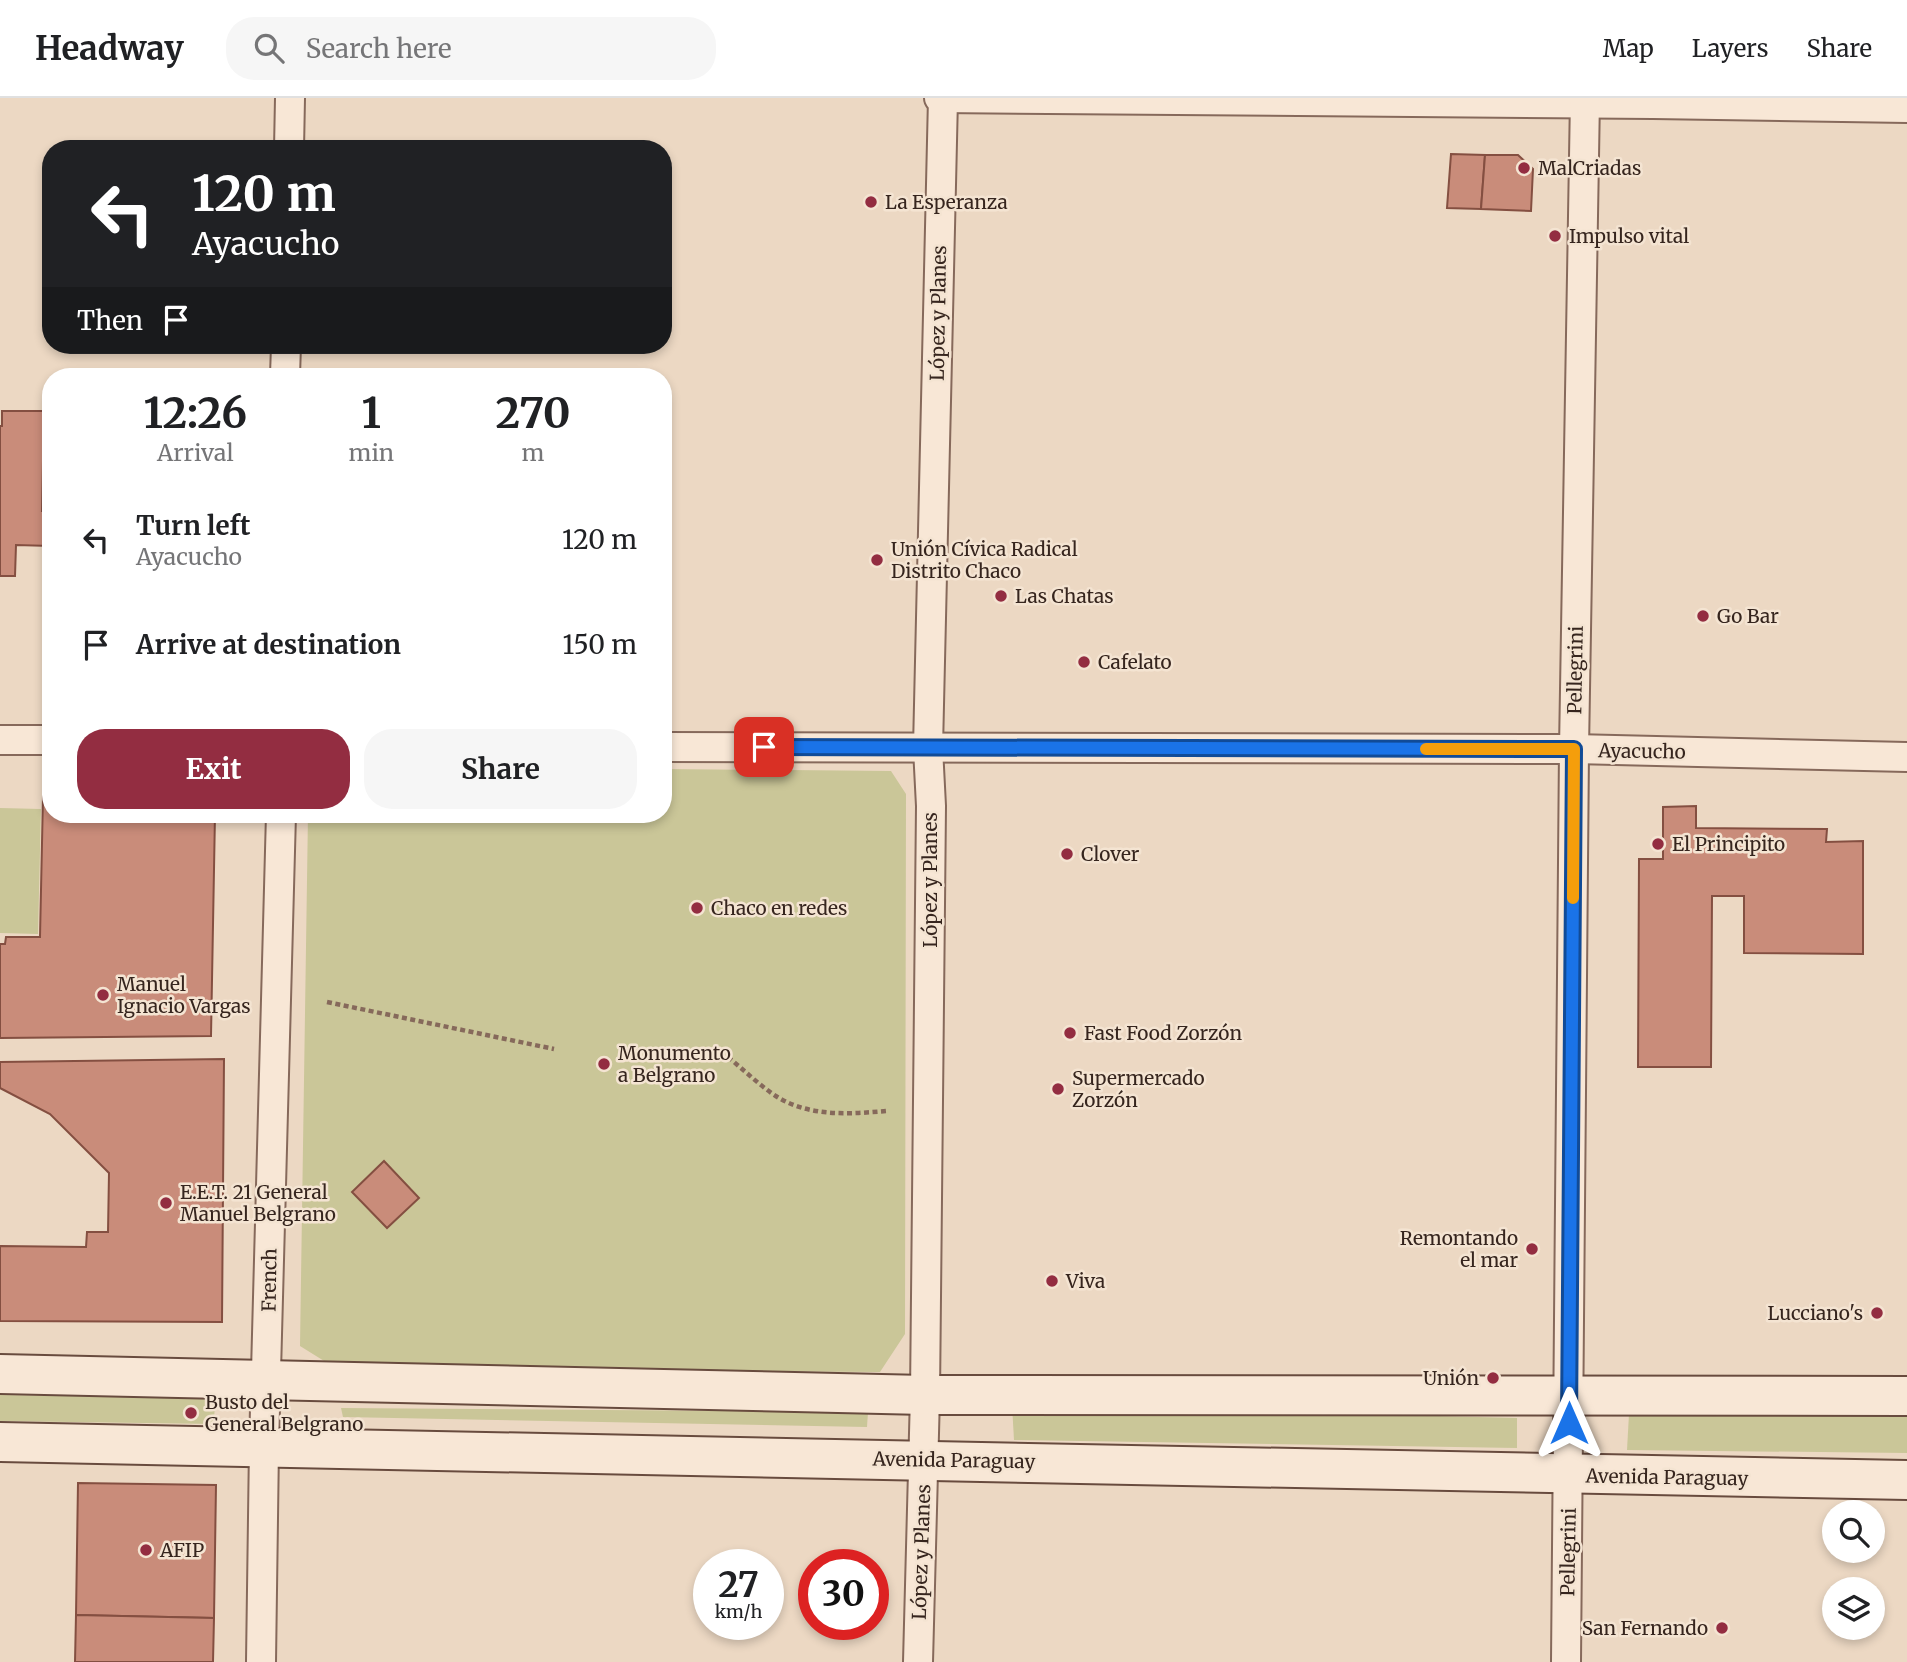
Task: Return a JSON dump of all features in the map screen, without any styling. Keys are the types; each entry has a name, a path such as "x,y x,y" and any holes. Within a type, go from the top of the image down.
{"main road":[{"path":"0,1374 925,1395 1907,1396"},
{"name":"Avenida Paraguay","path":"0,1442 924,1459 1569,1476 1907,1480"}],"street":[{"path":"289,140 290,98"},
{"path":"941,98 1585,100 1907,108"},
{"name":"López y Planes","path":"918,1662 925,1395 931,806 928,748 941,98"},
{"name":"Pellegrini","path":"1566,1662 1574,749 1585,100"},
{"path":"0,740 42,740"},
{"name":"Ayacucho","path":"672,747 1574,749 1907,757"},
{"name":"French","path":"261,1662 281,823"}],"path":[{"path":"327,1002 554,1049"},
{"path":"728,1057 779,1098 796,1105 819,1112 851,1114 886,1111"}],"shaded area":[{"path":"672,769 891,771 906,794 905,1334 880,1372 337,1369 300,1346 308,823 672,823"},
{"path":"0,808 41,809 38,934 0,933"},
{"path":"0,1395 215,1397 214,1424 0,1421"},
{"path":"1012,1405 1517,1418 1517,1448 1014,1440"},
{"path":"341,1408 868,1412 867,1427 343,1417"},
{"path":"1629,1414 1907,1415 1907,1453 1627,1450"}],"building":[{"path":"1451,154 1485,155 1481,209 1447,208"},
{"path":"1485,155 1518,155 1533,169 1531,211 1481,209"},
{"path":"2,411 42,411 42,546 16,545 15,576 0,576"},
{"path":"1696,806 1696,828 1827,829 1826,842 1863,841 1863,954 1744,953 1744,896 1712,896 1711,1067 1638,1067 1639,859 1663,859 1663,807"},
{"path":"42,823 215,823 211,1036 0,1038 0,944 5,944 6,937 40,937"},
{"name":"E.E.T. 21 General Manuel Belgrano","path":"224,1059 222,1322 0,1321 0,1246 86,1247 87,1232 108,1232 109,1173 50,1114 0,1088 0,1062"},
{"path":"384,1161 419,1198 387,1228 352,1192"},
{"name":"AFIP","path":"78,1483 216,1485 214,1618 76,1615"},
{"path":"76,1615 214,1618 213,1662 75,1662"}],"slow traffic":[{"path":"1426,749 1574,749 1573,898"}],"place":[{"name":"MalCriadas","path":"1524,168"},
{"name":"La Esperanza","path":"871,202"},
{"name":"Impulso vital","path":"1555,236"},
{"name":"Unión Cívica Radical Distrito Chaco","path":"877,560"},
{"name":"Las Chatas","path":"1001,596"},
{"name":"Go Bar","path":"1703,616"},
{"name":"Cafelato","path":"1084,662"},
{"name":"El Principito","path":"1658,844"},
{"name":"Clover","path":"1067,854"},
{"name":"Chaco en redes","path":"697,908"},
{"name":"Manuel Ignacio Vargas","path":"103,995"},
{"name":"Fast Food Zorzón","path":"1070,1033"},
{"name":"Monumento a Belgrano","path":"604,1064"},
{"name":"Supermercado Zorzón","path":"1058,1089"},
{"name":"E.E.T. 21 General Manuel Belgrano","path":"166,1203"},
{"name":"Remontando el mar","path":"1532,1249"},
{"name":"Viva","path":"1052,1281"},
{"name":"Lucciano's","path":"1877,1313"},
{"name":"Unión","path":"1493,1378"},
{"name":"Busto del General Belgrano","path":"191,1413"},
{"name":"AFIP","path":"146,1550"},
{"name":"San Fernando","path":"1722,1628"}],"route":[{"path":"764,747 1574,749 1569,1423"}]}
